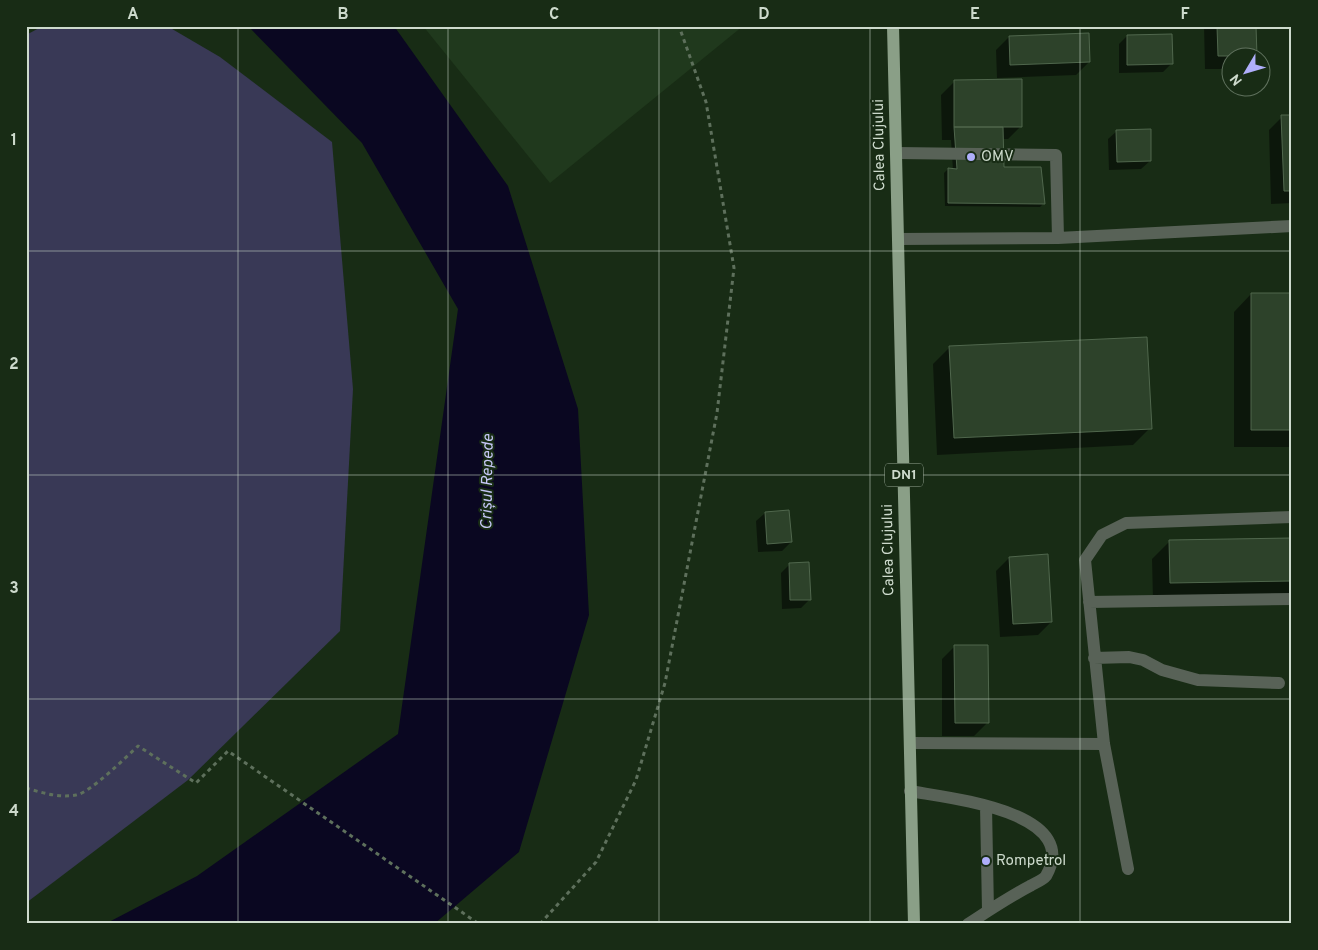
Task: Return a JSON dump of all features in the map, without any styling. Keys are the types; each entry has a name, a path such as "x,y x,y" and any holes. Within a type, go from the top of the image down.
{"main road":[{"name":"Calea Clujului","path":"893,26 914,924"}],"lane":[{"path":"897,153 1056,155 1058,238"},
{"path":"899,239 1058,238 1292,226"},
{"path":"1128,870 1104,744 1085,560 1102,535 1126,523 1292,517"},
{"path":"1089,602 1292,599"},
{"path":"1094,658 1129,657 1143,660 1162,670 1198,680 1279,683"},
{"path":"910,743 1104,744"},
{"path":"910,791 986,806 1038,826 1049,841 1052,860 1045,878 968,924"},
{"path":"986,806 988,911"}],"path":[{"path":"540,924 596,862 636,780 665,683 717,414 734,268 706,102 679,26"},
{"path":"26,788 49,795 78,795 109,773 138,746 196,783 228,751 479,924"}],"shaded area":[{"path":"43,26 167,26 220,57 332,142 353,389 340,631 188,780 26,903 26,35"},
{"path":"423,26 743,26 550,183"}],"water":[{"name":"Crișul Repede","path":"248,26 394,26 508,186 578,409 589,615 519,852 434,924 105,924 197,876 398,734 458,309 362,143"}],"building":[{"path":"1217,26 1256,26 1257,48 1220,48 1220,56 1218,56"},
{"path":"1089,33 1090,62 1010,65 1009,36"},
{"path":"1172,34 1173,64 1127,65 1127,35"},
{"path":"1022,79 1022,127 954,127 954,80"},
{"path":"1281,115 1292,115 1292,191 1284,191"},
{"path":"954,127 1003,127 1004,167 1041,167 1045,204 948,203 948,168 957,169"},
{"path":"1151,129 1151,161 1117,162 1116,130"},
{"path":"1251,293 1292,293 1292,430 1251,430"},
{"path":"1147,337 1152,429 954,438 949,346"},
{"path":"789,510 792,542 767,544 765,512"},
{"path":"1292,538 1292,581 1170,583 1169,540"},
{"path":"1048,554 1052,622 1013,624 1009,557"},
{"path":"809,562 811,600 790,600 789,563"},
{"path":"954,645 988,645 989,723 955,723"}],"place":[{"name":"OMV","path":"971,157"},
{"name":"Rompetrol","path":"986,861"}]}
